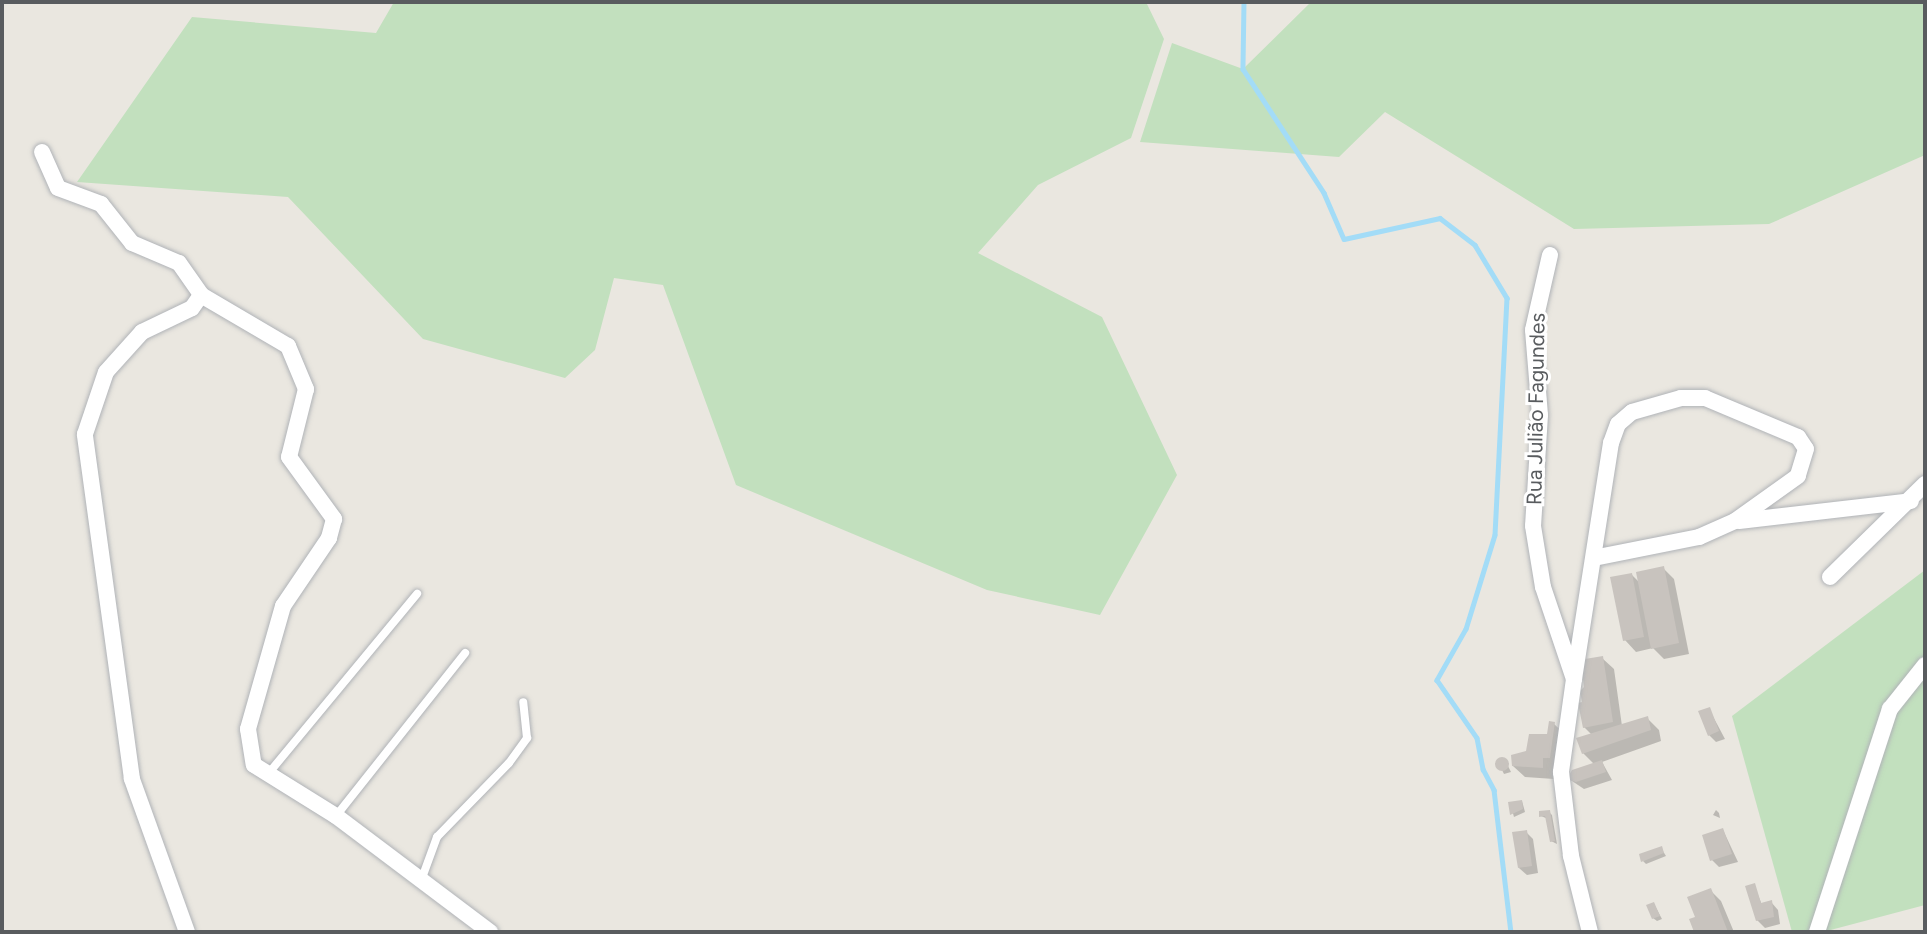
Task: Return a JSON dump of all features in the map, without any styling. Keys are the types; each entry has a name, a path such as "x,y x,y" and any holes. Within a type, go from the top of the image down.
{"street":[{"path":"42,152 58,188 101,204 132,243 179,263 201,295 288,346 306,389 289,457 334,519 329,538 283,606 248,729 254,765 336,816 422,878 490,932"},
{"name":"Rua Julião Fagundes","path":"1550,255 1533,330 1540,415 1533,526 1543,587 1574,679 1561,772 1572,856 1590,932"},
{"path":"187,932 132,779 85,434 106,372 142,331 192,308 201,295"},
{"path":"1574,679 1611,443 1618,424 1632,412 1681,398 1716,402 1798,437 1806,449 1798,476 1735,521 1699,537 1594,558"},
{"path":"1829,577 1911,501 1925,484"},
{"path":"1735,521 1911,501"},
{"path":"1817,932 1890,709 1925,665"}],"lane":[{"path":"268,774 417,594"},
{"path":"336,816 465,653"},
{"path":"422,878 437,837 509,763 527,738 523,702"}],"green space":[{"path":"394,2 1146,2 1164,39 1131,138 1038,185 978,253 1102,317 1177,475 1100,615 987,590 736,485 663,285 614,278 595,350 565,378 423,339 288,197 77,182 192,17 376,33"},
{"path":"1311,2 1925,2 1925,155 1769,224 1574,229 1385,112 1339,157 1140,142 1172,43 1243,69"},
{"path":"1925,570 1925,905 1823,932 1792,932 1732,716"}],"building":[{"path":"1664,566 1679,643 1651,649 1636,572"},
{"path":"1632,573 1644,637 1623,641 1610,577"},
{"path":"1603,656 1613,722 1583,728 1578,703 1582,702 1580,691 1584,687 1582,670 1585,659"},
{"path":"1710,707 1719,731 1708,736 1698,711"},
{"path":"1648,716 1651,730 1582,754 1576,738"},
{"path":"1549,721 1555,722 1550,758 1543,758 1543,768 1512,766 1511,755 1526,751 1529,734 1547,734"},
{"path":"1502,757 1507,759 1507,769 1502,771 1497,769 1495,764 1497,759"},
{"path":"1602,760 1606,772 1576,782 1567,779 1572,770"},
{"path":"1522,800 1523,809 1510,815 1508,802"},
{"path":"1550,810 1555,841 1550,842 1545,816 1539,817 1539,811"},
{"path":"1723,828 1732,854 1710,861 1702,835"},
{"path":"1527,830 1532,866 1518,868 1512,832"},
{"path":"1662,846 1664,853 1641,862 1639,854"},
{"path":"1755,883 1761,903 1772,900 1774,917 1756,921 1745,886"},
{"path":"1711,888 1728,932 1694,932 1689,919 1695,917 1687,897"},
{"path":"1654,902 1660,916 1652,919 1646,905"}],"waterway":[{"path":"1244,2 1243,69 1324,193 1344,239 1440,218 1475,245 1507,298 1495,535 1466,629 1437,680 1477,738 1483,769 1494,790 1511,932"}]}
